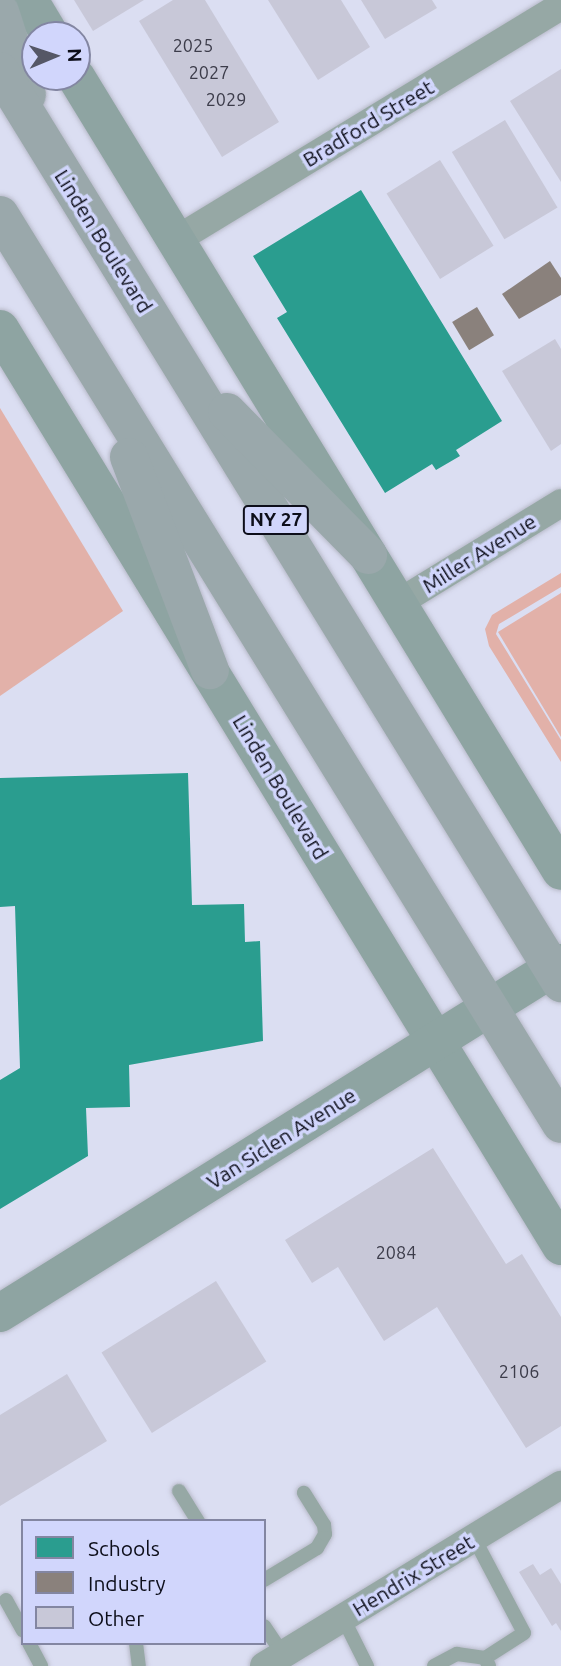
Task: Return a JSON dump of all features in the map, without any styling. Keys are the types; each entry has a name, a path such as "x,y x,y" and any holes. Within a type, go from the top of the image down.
{"highway":[{"path":"0,12 40,136"},
{"name":"Linden Boulevard","path":"0,71 558,972"},
{"path":"0,215 561,1124"},
{"path":"180,364 368,555"},
{"path":"99,376 210,670"}],"street":[{"path":"29,0 42,21"},
{"name":"Bradford Street","path":"176,240 561,6"},
{"path":"85,91 561,871"},
{"name":"Linden Boulevard","path":"0,329 561,1246"},
{"name":"Miller Avenue","path":"398,603 561,503"},
{"name":"Van Siclen Avenue","path":"0,1313 490,1007 558,972"},
{"name":"Hendrix Street","path":"274,1660 561,1485"}],"lane":[{"path":"179,1491 197,1519"},
{"path":"266,1579 317,1548 324,1534 324,1525 304,1493"},
{"path":"434,1666 457,1654 487,1662 524,1633 474,1538"},
{"path":"6,1600 21,1627"},
{"path":"343,1618 367,1666"},
{"path":"266,1633 274,1660"},
{"path":"30,1645 41,1666"},
{"path":"136,1645 139,1666"}],"shaded area":[{"path":"0,408 123,611 0,696"},
{"path":"561,573 561,587 499,624 496,634 561,740 561,762 489,646 485,629 492,615"},
{"path":"561,593 561,737 498,632"}],"building: Schools":[{"path":"361,190 502,421 456,450 460,456 436,470 432,464 385,493 277,318 287,312 253,256"},
{"path":"188,773 192,905 244,904 245,942 260,941 263,1041 129,1065 130,1107 86,1108 88,1156 0,1209 0,1080 20,1068 15,906 0,907 0,778"}],"building: Industry":[{"path":"550,261 561,278 561,295 519,319 502,294"},
{"path":"477,307 494,335 469,350 452,322"}],"building: Other":[{"path":"74,0 144,0 93,31 91,21 87,21"},
{"path":"173,0 205,0 279,122 222,157 139,21"},
{"path":"268,0 341,0 370,47 318,80"},
{"path":"361,0 432,0 437,8 385,39"},
{"path":"561,69 561,182 510,101"},
{"path":"505,120 558,207 504,239 452,152"},
{"path":"440,160 494,246 440,279 387,193"},
{"path":"555,339 561,349 561,444 551,451 502,371"},
{"path":"433,1148 506,1264 522,1254 561,1317 561,1426 526,1448 437,1307 384,1341 338,1267 312,1283 285,1240"},
{"path":"216,1281 266,1362 152,1433 102,1353"},
{"path":"67,1374 107,1441 0,1506 0,1415"},
{"path":"533,1564 540,1575 551,1568 561,1584 561,1631 556,1623 552,1626 519,1572"}]}
